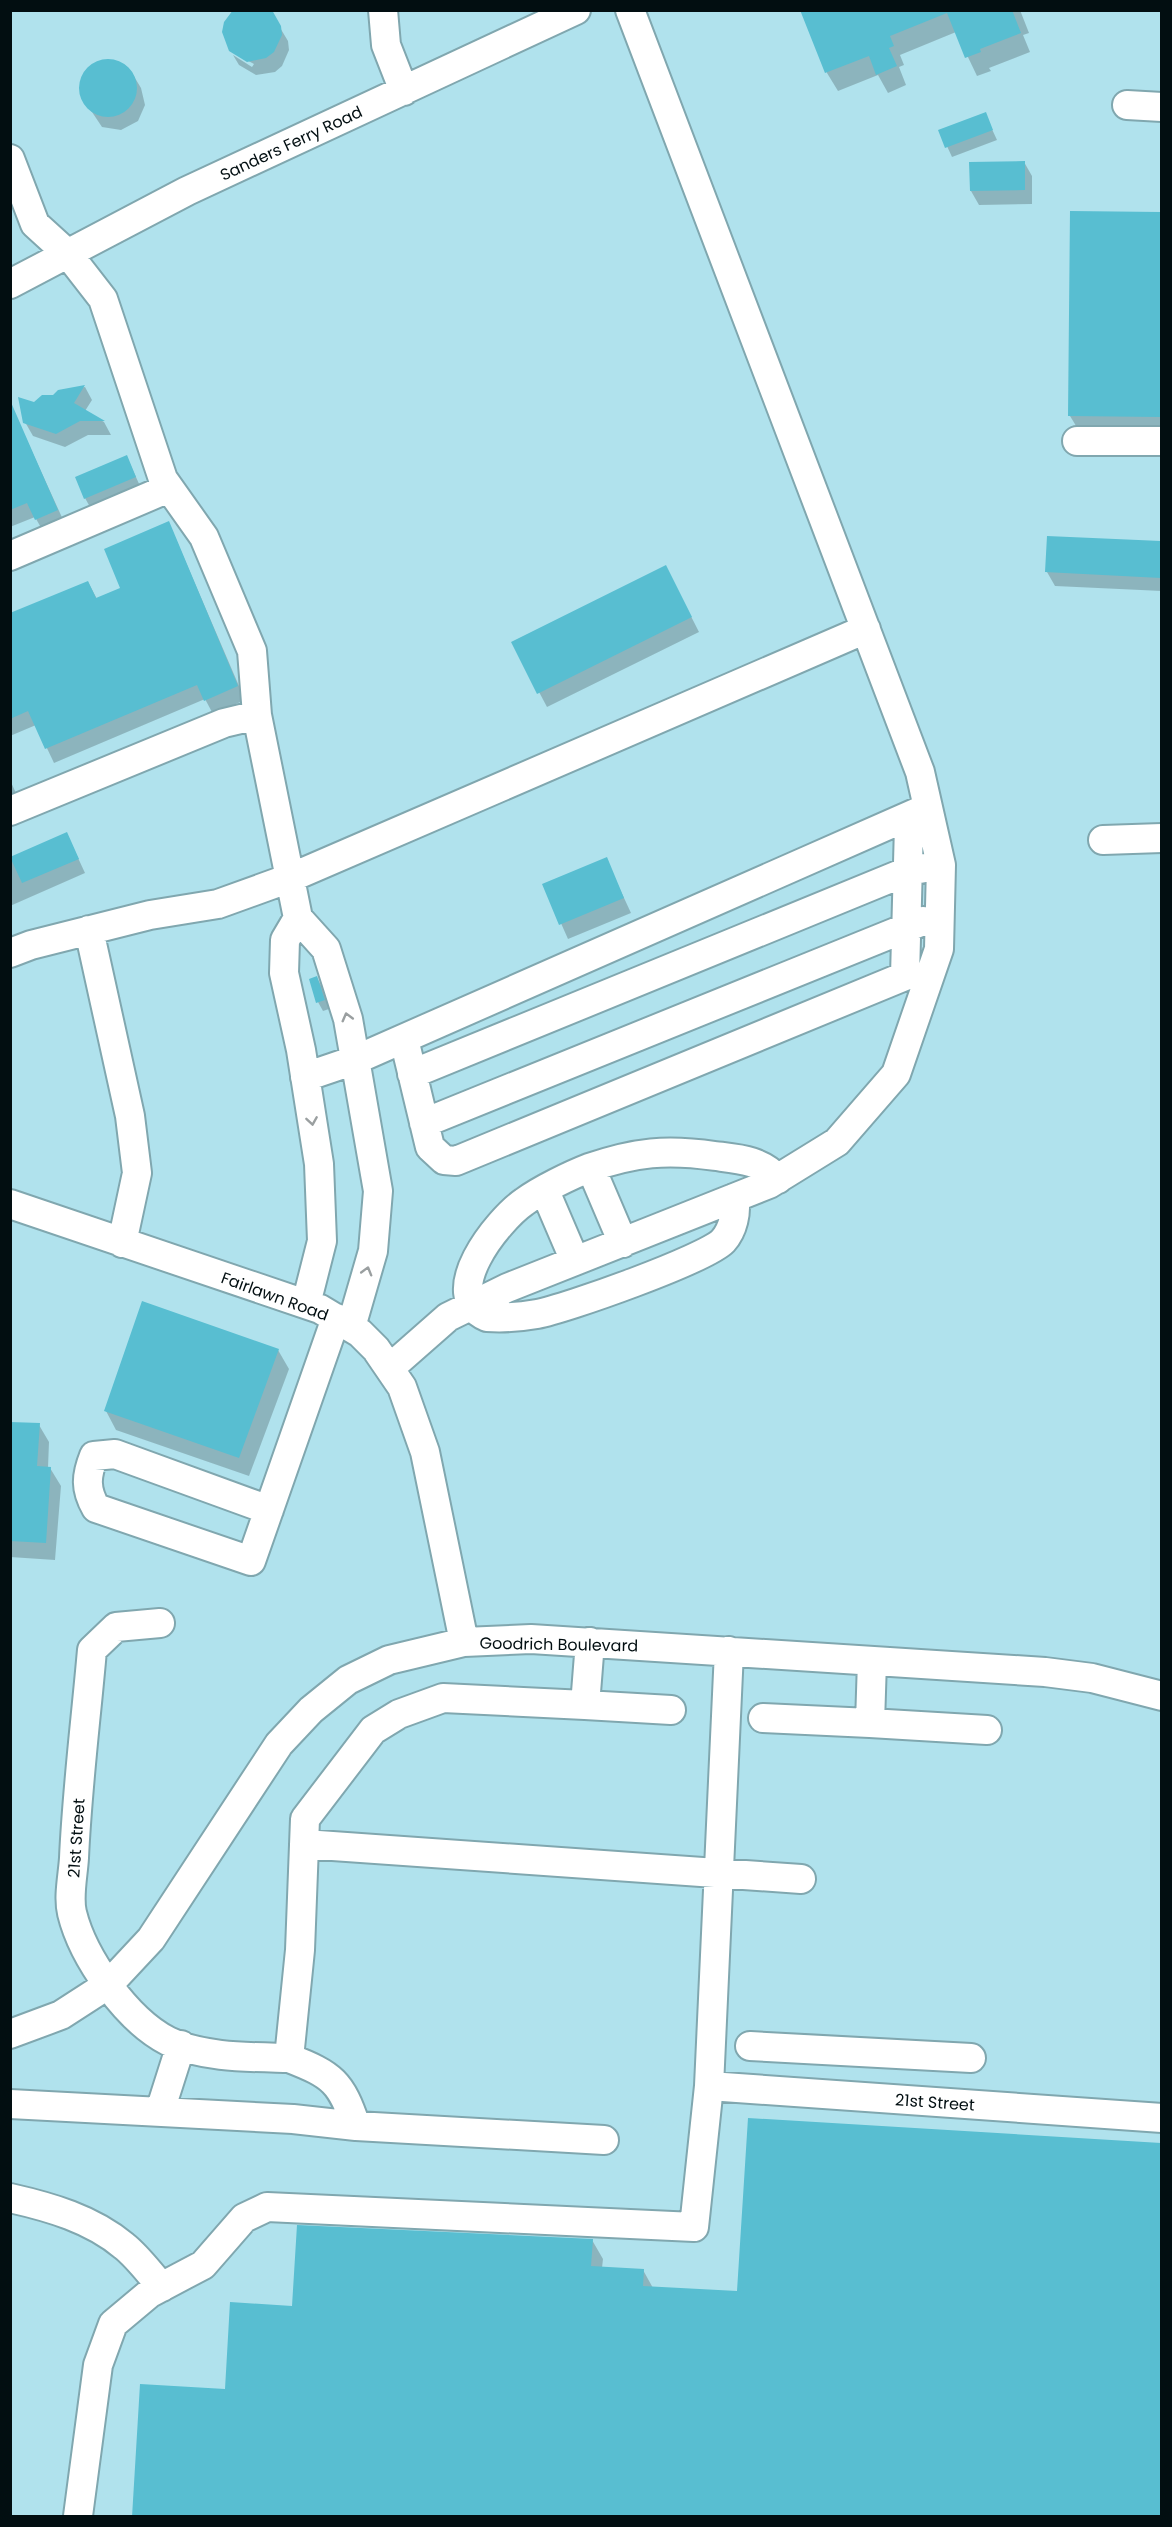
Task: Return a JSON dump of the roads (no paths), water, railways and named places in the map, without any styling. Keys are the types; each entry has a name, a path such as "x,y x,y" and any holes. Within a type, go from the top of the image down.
{"street":[{"path":"383,10 386,45 404,91"},
{"name":"Sanders Ferry Road","path":"10,284 187,191 576,10"},
{"path":"390,1368 448,1317 575,1261 778,1179 837,1142 896,1074 917,977 906,926 909,825 916,814 920,772 630,10"},
{"path":"1126,105 1161,107"},
{"path":"10,159 34,224 68,254 103,299 163,479 204,537 252,651 257,715 298,918 326,949 348,1019 378,1191 373,1251 250,1561 96,1508 87,1492 88,1470 94,1456 115,1454 269,1510"},
{"path":"1077,441 1161,441"},
{"path":"10,556 169,488"},
{"path":"10,953 31,945 150,915 218,904 290,878 866,629"},
{"path":"10,812 224,723 257,715"},
{"path":"404,1039 430,1147 444,1160 456,1161 917,977 939,949 941,865 916,814"},
{"path":"305,1077 355,1060 404,1039 916,814"},
{"path":"1103,840 1161,838"},
{"path":"412,1074 908,871 941,865"},
{"path":"424,1123 906,926 940,917"},
{"path":"298,918 285,940 285,973 319,1164 322,1241 306,1304"},
{"path":"89,930 130,1116 137,1173 122,1244"},
{"path":"734,1198 735,1211 730,1232 722,1243 693,1258 577,1302 538,1314 487,1317 473,1305 468,1290 474,1262 495,1232 523,1202 591,1168 636,1154 689,1152 752,1161 771,1171 778,1179"},
{"path":"591,1168 623,1243"},
{"path":"545,1191 575,1261"},
{"name":"Fairlawn Road","path":"10,1204 122,1244 306,1304 344,1322 376,1349 390,1368 411,1408 425,1452 464,1642"},
{"name":"21st Street","path":"160,1623 116,1627 92,1650 74,1846 72,1911 86,1950 126,2010 169,2041 199,2050 289,2058 321,2070 345,2094 356,2126"},
{"name":"Goodrich Boulevard","path":"109,1984 151,1939 279,1744 311,1710 348,1680 368,1668 389,1660 464,1642 531,1639 1045,1672 1092,1678 1161,1696"},
{"path":"585,1705 590,1642"},
{"path":"78,2517 98,2365 113,2324 150,2293 203,2265 244,2218 267,2207 694,2227 709,2086 729,1651"},
{"path":"870,1723 872,1660"},
{"path":"289,2058 300,1950 305,1819 331,1782 373,1730 399,1714 443,1698 671,1710"},
{"path":"763,1718 987,1730"},
{"path":"304,1844 801,1879"},
{"path":"10,2034 61,2015 109,1984"},
{"path":"160,2111 181,2045"},
{"path":"750,2046 971,2058"},
{"name":"21st Street","path":"709,2086 1161,2118"},
{"path":"10,2104 293,2119 356,2126 604,2140"},
{"path":"10,2198 58,2209 90,2225 124,2246 162,2287"}]}
